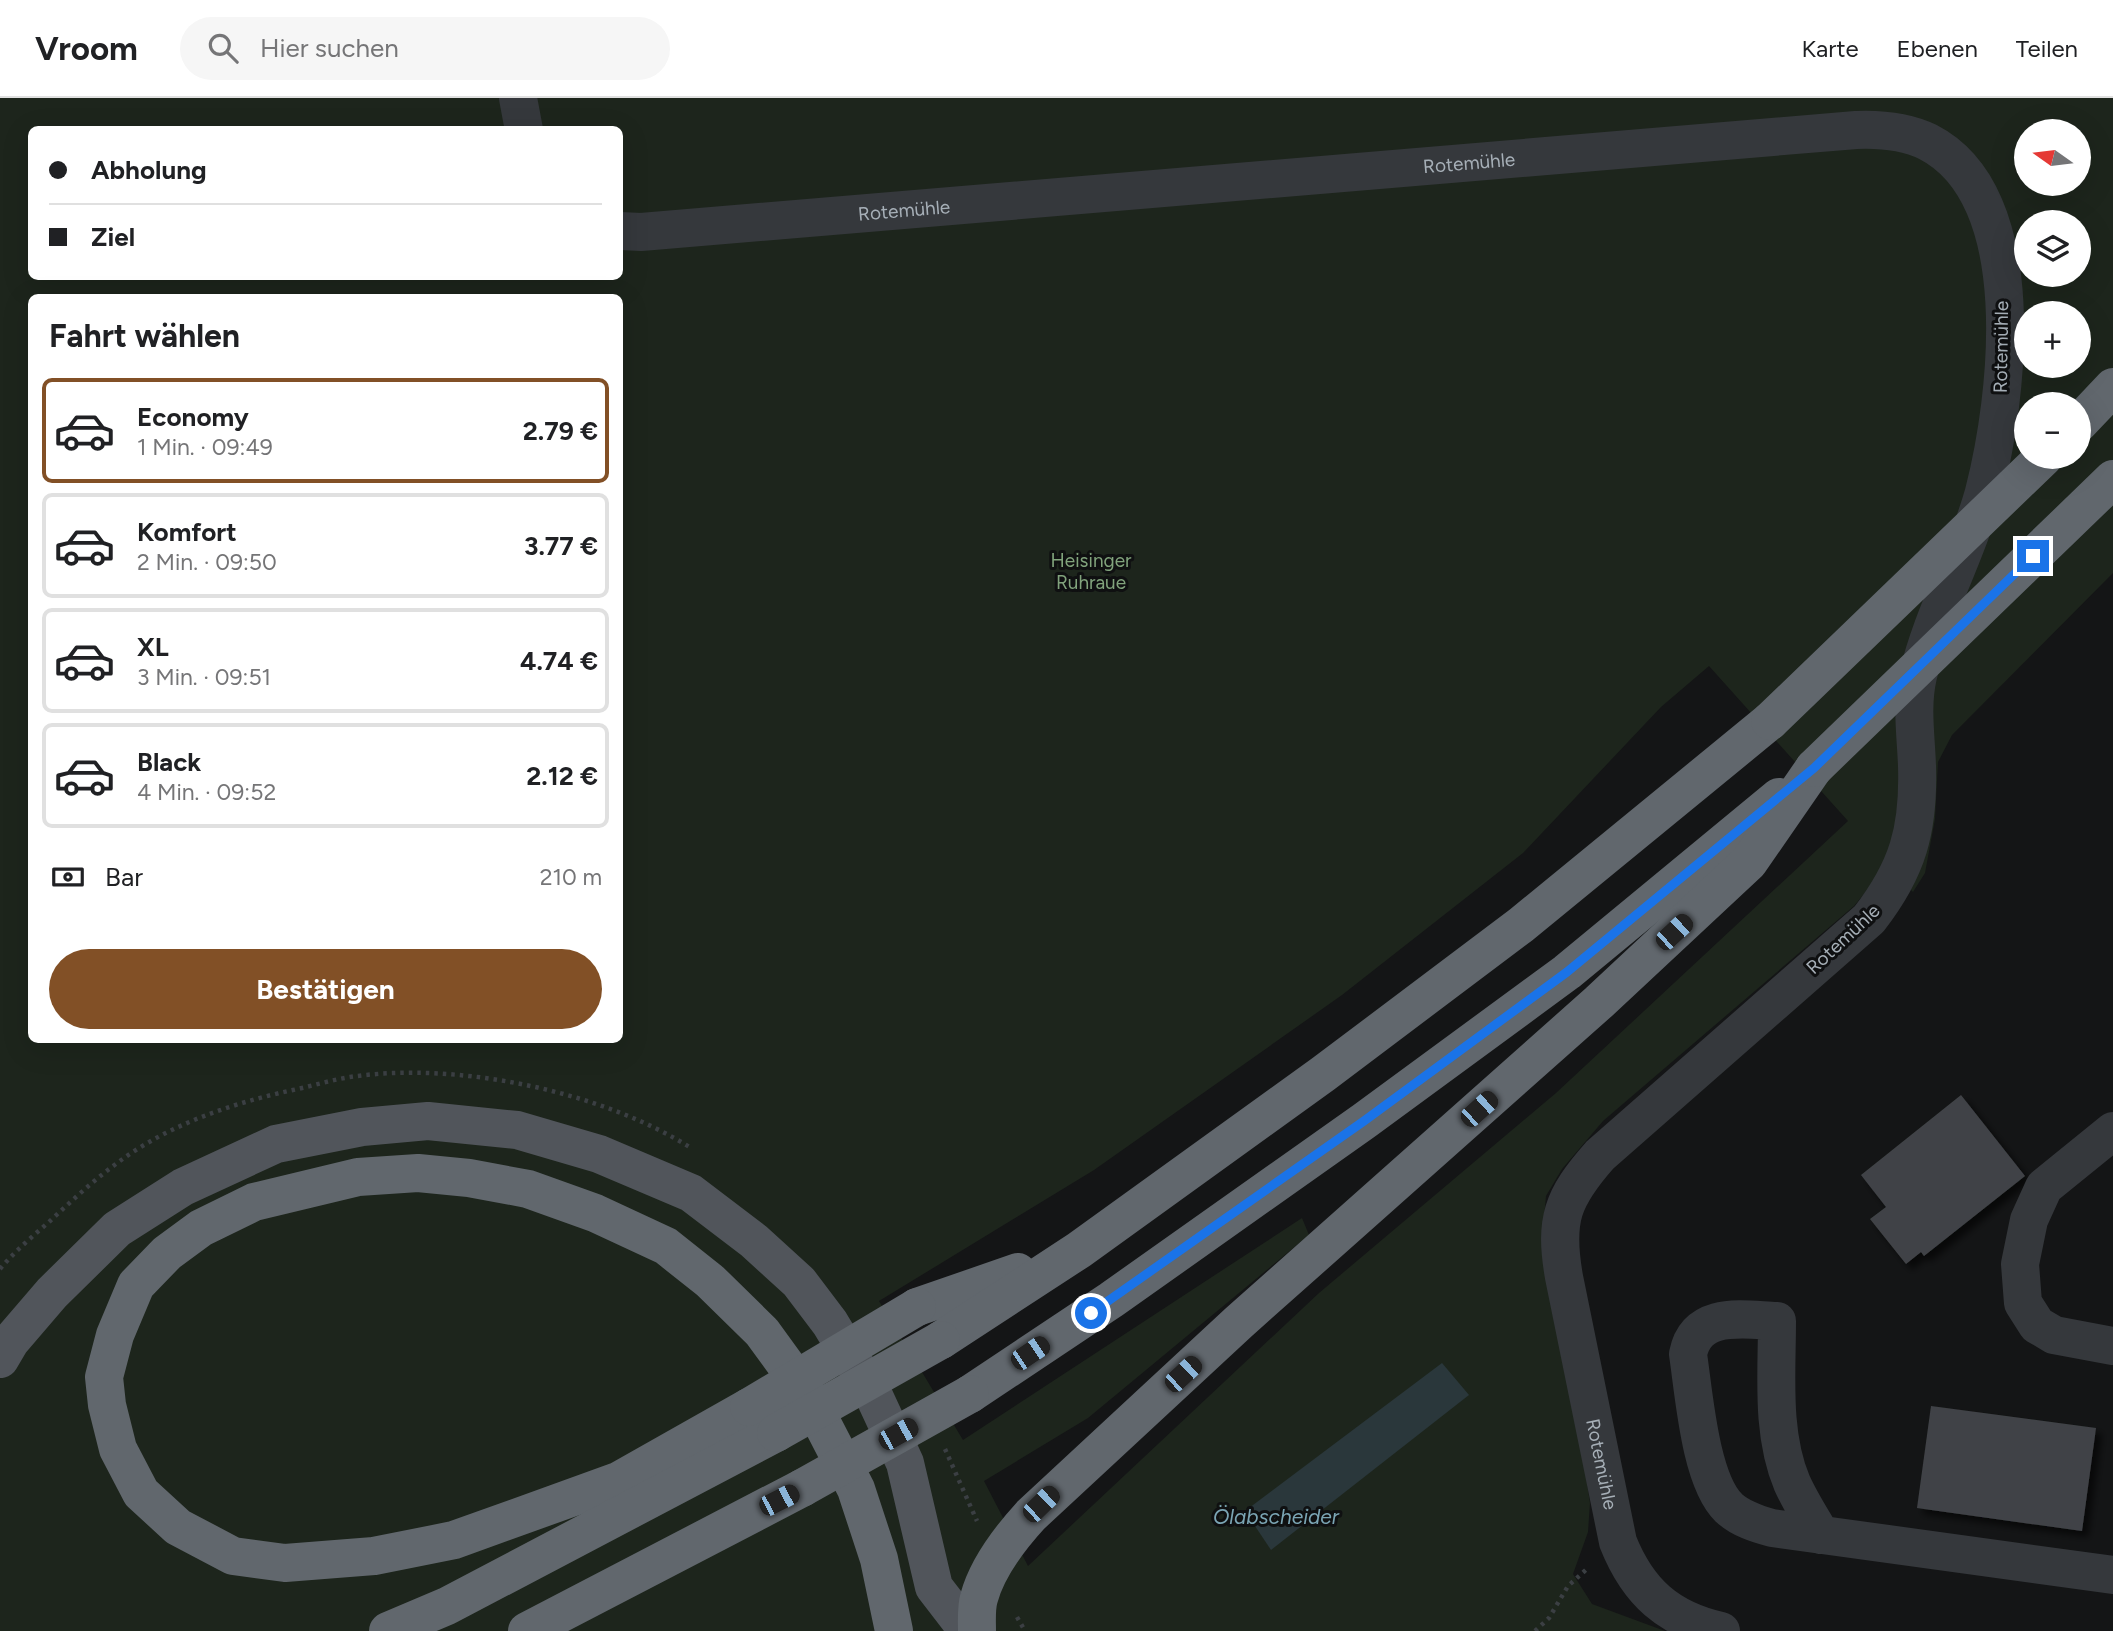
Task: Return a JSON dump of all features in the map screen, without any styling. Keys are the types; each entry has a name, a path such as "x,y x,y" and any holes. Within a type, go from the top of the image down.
{"highway":[{"path":"2091,410 2113,387"},
{"path":"388,1631 447,1606 776,1433 941,1340 1079,1250 1323,1074 1521,925 1770,721 2032,469"},
{"path":"527,1631 802,1488 970,1394 1122,1292 1364,1121 1567,972 1814,768 2113,479"},
{"path":"977,1631 978,1600 987,1578 1011,1539 1031,1515 1239,1322 1589,1012 1749,862 1814,768"},
{"path":"894,1631 879,1559 856,1489 807,1394 762,1332 710,1281 666,1246 596,1213 528,1189 469,1178 418,1173 358,1177 254,1202 201,1228 167,1253 136,1285 115,1335 104,1377 107,1405 118,1449 141,1493 178,1527 233,1556 285,1563 374,1556 454,1540 618,1481 749,1407 917,1307 1079,1250"}],"main road":[{"path":"0,1359 10,1342 52,1293 117,1229 183,1187 276,1144 362,1126 428,1121 517,1130 598,1154 691,1193 754,1241 799,1282 830,1323 874,1396 905,1463 946,1631"},
{"path":"934,1587 968,1631"}],"lane":[{"path":"518,98 523,126"},
{"name":"Rotemühle","path":"623,232 1856,130 1882,130 1910,135 1943,152 1966,173 1985,204 1993,228 2004,322 2003,377 1999,418 1983,493 1972,529 1944,595 1918,677 1914,702 1917,768 1915,823 1900,873 1889,894 1869,919 1600,1155 1582,1175 1566,1202 1561,1219 1560,1256 1618,1542 1636,1578 1654,1599 1696,1625 1721,1631"},
{"path":"2113,1131 2044,1187 2029,1220 2020,1264 2024,1303 2037,1325 2054,1335 2113,1346"},
{"path":"1821,1535 1791,1482 1783,1455 1779,1429 1777,1321 1717,1321 1706,1325 1690,1343 1688,1354 1698,1422 1716,1491 1735,1513 1772,1528 1821,1535 2113,1575"}],"path":[{"path":"1535,1631 1549,1618 1568,1586 1591,1565"}],"green space":[{"name":"Heisinger Ruhraue","path":"0,98 2113,98 2113,573 1952,735 1938,762 1935,819 1925,873 1913,892 1888,865 1854,906 1603,1121 1562,1169 1546,1196 1542,1241 1574,1397 1590,1503 1588,1532 1573,1574 1592,1604 1665,1631 0,1631","holes":["1709,666 1848,821 1556,1093 1319,1293 1028,1566 984,1481 1088,1418 1309,1235 1302,1218 963,1440 879,1301 1094,1170 1342,995 1523,853 1661,707"]}],"water":[{"name":"Ölabscheider","path":"1442,1363 1469,1395 1271,1550 1245,1511"}],"building":[{"path":"1961,1095 2025,1176 1924,1256 1921,1252 1906,1264 1870,1219 1886,1207 1861,1175"},
{"path":"1931,1406 2096,1428 2082,1531 1917,1508"}],"route":[{"path":"1091,1313 1364,1121 1567,972 1814,768 2033,556"}]}
